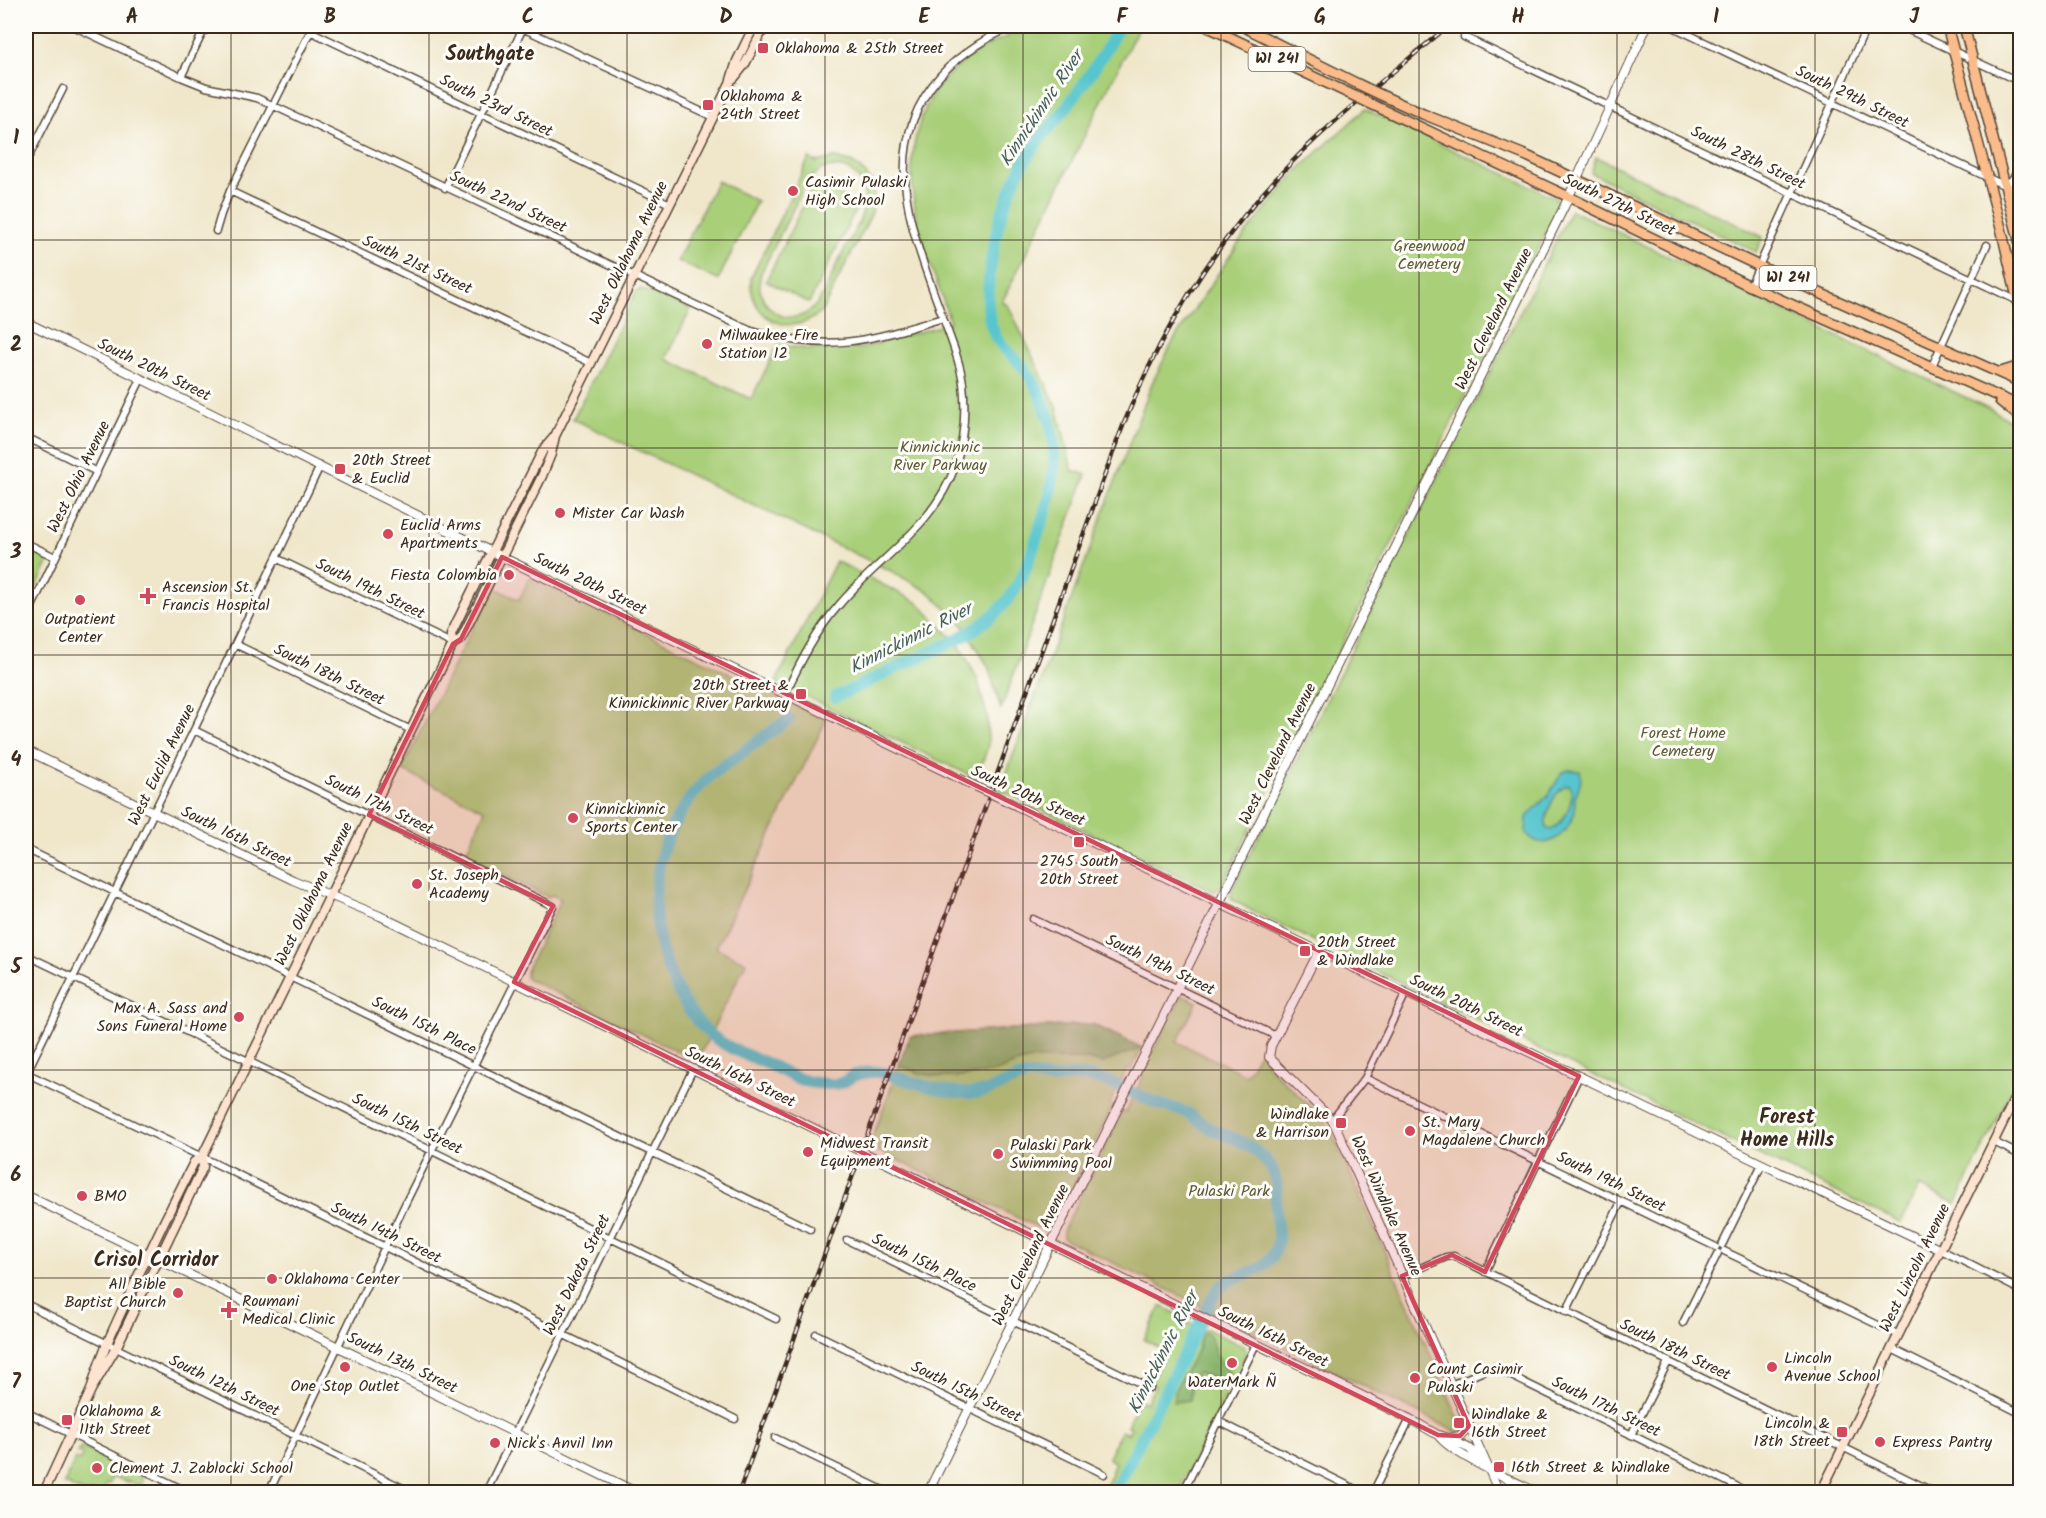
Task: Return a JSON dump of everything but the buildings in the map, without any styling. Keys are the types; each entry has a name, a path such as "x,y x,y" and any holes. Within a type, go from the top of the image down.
{"main road":[{"name":"West Oklahoma Avenue","path":"730,83 745,64 765,26"},
{"name":"South 27th Street","path":"1208,26 1750,285 2020,406"},
{"name":"South 27th Street","path":"1242,26 1379,94 1527,156 1759,266 2020,382"},
{"path":"1947,26 2020,305"},
{"path":"1964,26 2020,244"},
{"name":"West Oklahoma Avenue","path":"92,1390 96,1370 107,1343 148,1254 194,1162 201,1157 453,644 461,639 531,500 551,454 555,436 730,83 737,61 753,28"},
{"path":"2001,372 2020,366"},
{"path":"1986,390 2020,417"},
{"name":"West Oklahoma Avenue","path":"453,644 451,634 491,551 543,450 555,436"},
{"path":"520,494 531,500"},
{"name":"West Lincoln Avenue","path":"1821,1492 2020,1088"},
{"name":"West Oklahoma Avenue","path":"44,1492 70,1434 116,1348 203,1167 201,1157"}],"street":[{"name":"South 22nd Street","path":"73,26 206,87 257,98 273,105 749,330 800,342 836,344 866,340 943,318"},
{"path":"181,77 206,26"},
{"path":"445,188 522,26 713,117"},
{"path":"740,26 753,28 760,35"},
{"path":"785,694 810,646 832,613 853,589 917,529 930,513 950,479 961,446 965,409 963,382 957,354 911,224 903,172 906,142 911,123 929,88 953,62 976,45 1019,26"},
{"name":"West Cleveland Avenue","path":"928,1492 1578,179 1647,26"},
{"name":"South 29th Street","path":"1671,26 2020,193"},
{"path":"1750,285 1867,26"},
{"path":"1900,26 2020,82"},
{"path":"216,231 230,192 312,28"},
{"name":"South 23rd Street","path":"312,28 670,204"},
{"name":"South 28th Street","path":"1464,37 2020,305"},
{"path":"26,162 63,89"},
{"path":"2006,186 2020,166"},
{"name":"South 21st Street","path":"230,192 591,363"},
{"path":"1932,366 1987,245"},
{"name":"South 20th Street","path":"26,321 502,557 2020,1290"},
{"name":"West Ohio Avenue","path":"26,619 141,379"},
{"path":"26,437 97,472"},
{"name":"West Euclid Avenue","path":"26,1074 320,466"},
{"path":"26,543 55,557"},
{"name":"South 19th Street","path":"276,558 453,644"},
{"name":"South 18th Street","path":"235,644 411,730"},
{"name":"South 17th Street","path":"194,730 553,906 514,982"},
{"name":"South 16th Street","path":"26,750 329,896 380,916 1410,1419 1474,1452 1487,1467"},
{"name":"South 15th Place","path":"26,849 810,1229"},
{"name":"South 19th Street","path":"1033,919 1276,1036"},
{"name":"West Windlake Avenue","path":"1319,951 1269,1051 1271,1061 1332,1120 1499,1492"},
{"name":"South 15th Street","path":"26,955 776,1318"},
{"path":"269,1492 337,1346 514,982"},
{"path":"1332,1120 1365,1078 1406,993"},
{"name":"West Dakota Street","path":"486,1492 693,1069"},
{"name":"South 14th Street","path":"26,1074 201,1157 735,1419"},
{"path":"1485,1272 1579,1076"},
{"name":"South 19th Street","path":"1365,1078 1899,1335"},
{"path":"1994,1142 2020,1155"},
{"path":"1683,1323 1762,1164"},
{"name":"South 13th Street","path":"26,1195 636,1492"},
{"path":"1566,1312 1621,1202"},
{"name":"South 15th Place","path":"848,1240 1150,1388"},
{"name":"South 18th Street","path":"1402,1276 1450,1256 1934,1492"},
{"name":"South 12th Street","path":"26,1304 411,1492"},
{"name":"South 15th Street","path":"816,1334 1104,1474"},
{"path":"1183,1492 1256,1344"},
{"path":"1892,1349 2020,1413"},
{"path":"1632,1435 1668,1362"},
{"name":"South 17th Street","path":"1451,1385 1493,1367 1748,1492"},
{"path":"26,1412 188,1492"},
{"path":"1373,1492 1410,1419"},
{"path":"1218,1421 1361,1492"},
{"path":"1448,1438 1463,1435 1469,1426"},
{"name":"South 16th Street","path":"1438,1435 1443,1443 1537,1492"},
{"path":"775,1438 887,1492"}],"highlighted area":[{"path":"502,557 1579,1076 1485,1272 1452,1255 1402,1276 1469,1426 1460,1436 1438,1435 514,982 553,906 369,815 453,644 461,639"}],"green space":[{"name":"Kinnickinnic River Parkway","path":"1053,26 1139,26 1002,302 1008,305 1057,407 1072,470 1086,475 1001,709 988,666 963,625 929,592 891,571 573,419 636,292 641,289 691,309 666,359 751,399 778,345 808,349 862,348 950,323 922,240 915,207 912,176 914,146 921,118 934,93 952,71 977,52 1008,36"},
{"name":"Greenwood Cemetery","path":"1365,109 1556,198 1560,204 1222,886 1215,892 1000,790 1152,383 1174,340 1240,241 1296,172"},
{"path":"1596,157 1763,237 1756,252 1591,173"},
{"path":"809,158 816,162 835,158 853,163 866,174 873,186 872,213 822,311 810,320 798,324 774,321 764,315 757,305 752,293 751,278","holes":["837,167 853,173 863,188 865,198 860,220 825,292 814,307 804,314 793,317 783,316 774,312 767,305 760,285 761,273 807,181 822,169"]},
{"path":"717,181 757,201 718,280 677,261"},
{"path":"814,183 858,205 809,303 766,281"},
{"name":"Forest Home Cemetery","path":"1571,210 1992,410 2020,426 2020,1072 1956,1204 1919,1186 1901,1223 1231,899 1232,890"},
{"path":"26,547 50,559 26,609"},
{"path":"836,561 917,602 959,645 977,678 987,716 988,746 977,779 776,682"},
{"name":"Kinnickinnic Sports Center","path":"530,577 826,720 716,948 746,962 697,1061 526,978 526,971 561,899 553,895 548,897 464,856 485,810 401,770 493,587 519,600"},
{"name":"Pulaski Park","path":"1181,996 1197,1002 1177,1042 1246,1075 1266,1041 1263,1054 1266,1064 1330,1128 1462,1426 1463,1429 1459,1433 1063,1238 1063,1231 1123,1111 1126,1112 1143,1077 1141,1075"},
{"path":"1092,1024 1142,1048 1131,1070 1127,1069 1110,1104 1113,1106 1050,1230 1045,1231 872,1148 870,1144 910,1036"},
{"path":"1092,1024 1142,1048 1102,1063 1086,1059 1035,1059 996,1072 962,1077 941,1077 919,1073 899,1065 910,1036"},
{"path":"1161,1306 1189,1320 1188,1323 1206,1331 1207,1329 1245,1347 1246,1354 1178,1492 1103,1492 1115,1463 1108,1458 1121,1431 1128,1434 1131,1428 1127,1426 1139,1400 1146,1403 1155,1386 1151,1383 1166,1351 1144,1340"},
{"path":"1202,1333 1210,1335 1216,1356 1229,1372 1230,1380 1220,1380 1197,1373 1191,1385 1190,1400 1174,1402 1174,1391 1197,1351"},
{"path":"81,1447 142,1477 141,1486 113,1477 111,1474 109,1485 106,1484 104,1487 107,1489 105,1492 83,1492 64,1484 75,1459 80,1460 82,1457 82,1454 78,1453"}],"water":[{"path":"1568,770 1580,771 1581,781 1575,798 1575,812 1567,828 1561,834 1548,842 1541,842 1526,833 1527,817 1549,794 1562,773","holes":["1569,785 1571,791 1568,810 1560,822 1550,830 1546,827 1546,821 1555,796"]}],"waterway":[{"name":"Kinnickinnic River","path":"835,697 954,641 982,624 1005,603 1020,581 1027,565 1053,480 1053,436 1045,407 1033,381 1005,349 993,330 989,316 988,287 994,244 1010,192 1026,159 1085,81 1119,26"},
{"name":"Kinnickinnic River","path":"789,719 712,774 683,808 664,846 656,888 656,910 661,946 676,988 692,1014 711,1035 731,1048 792,1076 811,1082 840,1083 852,1076 875,1072 937,1089 977,1093 1027,1076 1050,1079 1076,1076 1099,1079 1158,1104 1185,1112 1208,1128 1253,1149 1272,1169 1277,1186 1278,1235 1274,1253 1261,1267 1230,1281 1215,1293 1114,1492"}],"railway":[{"path":"739,1492 1113,452 1146,373 1186,298 1234,228 1262,195 1328,127 1448,26"}],"place":[{"name":"Oklahoma & 25th Street","path":"763,48"},
{"name":"Oklahoma & 24th Street","path":"708,105"},
{"name":"Casimir Pulaski High School","path":"793,191"},
{"name":"Milwaukee Fire Station 12","path":"707,344"},
{"name":"20th Street & Euclid","path":"340,469"},
{"name":"Mister Car Wash","path":"560,513"},
{"name":"Euclid Arms Apartments","path":"388,534"},
{"name":"Fiesta Colombia","path":"509,575"},
{"name":"Ascension St. Francis Hospital","path":"148,596"},
{"name":"Outpatient Center","path":"80,600"},
{"name":"20th Street & Kinnickinnic River Parkway","path":"801,694"},
{"name":"Kinnickinnic Sports Center","path":"573,818"},
{"name":"2745 South 20th Street","path":"1079,842"},
{"name":"St. Joseph Academy","path":"417,884"},
{"name":"20th Street & Windlake","path":"1305,951"},
{"name":"Max A. Sass and Sons Funeral Home","path":"239,1017"},
{"name":"Windlake & Harrison","path":"1341,1123"},
{"name":"St. Mary Magdalene Church","path":"1410,1131"},
{"name":"Midwest Transit Equipment","path":"808,1152"},
{"name":"Pulaski Park Swimming Pool","path":"998,1154"},
{"name":"BMO","path":"82,1196"},
{"name":"Oklahoma Center","path":"272,1279"},
{"name":"All Bible Baptist Church","path":"178,1293"},
{"name":"Roumani Medical Clinic","path":"229,1310"},
{"name":"WaterMark Ñ","path":"1232,1363"},
{"name":"One Stop Outlet","path":"345,1367"},
{"name":"Lincoln Avenue School","path":"1772,1367"},
{"name":"Count Casimir Pulaski","path":"1415,1378"},
{"name":"Oklahoma & 11th Street","path":"67,1420"},
{"name":"Windlake & 16th Street","path":"1459,1423"},
{"name":"Lincoln & 18th Street","path":"1842,1432"},
{"name":"Express Pantry","path":"1880,1442"},
{"name":"Nick's Anvil Inn","path":"495,1443"},
{"name":"16th Street & Windlake","path":"1499,1467"},
{"name":"Clement J. Zablocki School","path":"97,1468"}],"district":[{"name":"Southgate","path":"490,55"},
{"name":"Forest Home Hills","path":"1787,1130"},
{"name":"Crisol Corridor","path":"156,1261"}]}
